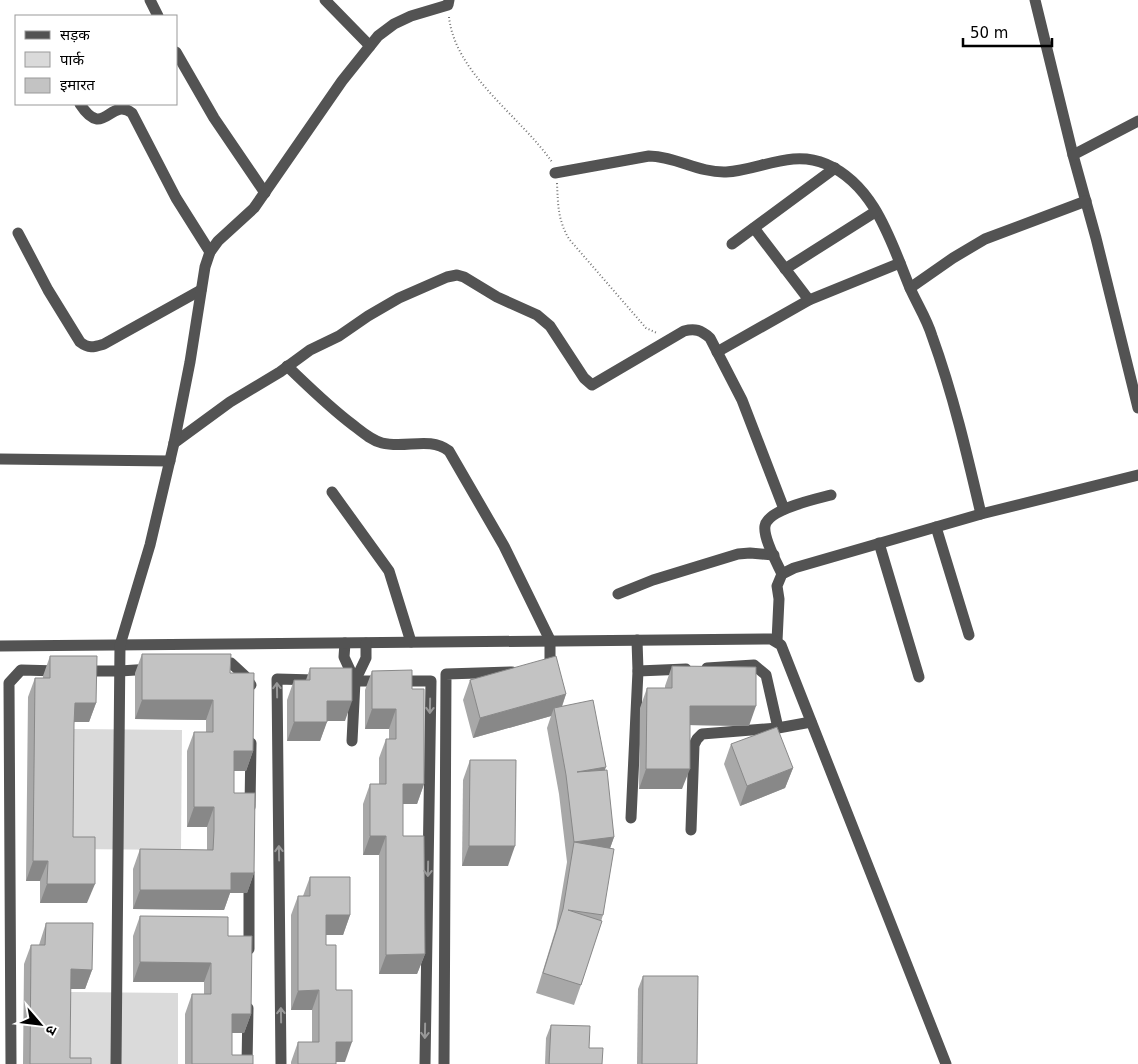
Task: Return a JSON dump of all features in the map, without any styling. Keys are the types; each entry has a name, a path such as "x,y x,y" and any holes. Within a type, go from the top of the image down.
{"street":[{"path":"150,0 158,15"},
{"path":"325,0 370,46"},
{"path":"116,1064 120,645 150,545 174,443 190,362 205,267 210,252 218,241 254,208 342,80 378,36 394,24 411,16 448,5 449,0"},
{"path":"1035,0 1138,408"},
{"path":"178,55 214,118 265,193"},
{"path":"81,105 88,116 94,119 100,119 122,108 132,113 176,198 210,252"},
{"path":"1073,155 1138,121"},
{"path":"555,173 649,156 660,156 708,170 726,172 779,160 800,158 823,162 855,182 888,234 910,288 932,334 960,425 981,514"},
{"path":"732,244 835,168"},
{"path":"910,288 953,258 985,239 1086,201"},
{"path":"786,269 875,212"},
{"path":"754,228 809,300"},
{"path":"18,233 48,290 80,342 86,347 93,348 104,344 201,290"},
{"path":"717,352 809,300 900,262"},
{"path":"174,443 230,402 310,350 339,336 368,316 400,298 447,277 457,275 464,276 497,297 537,315 550,326 584,378 592,385 597,384 669,339 693,328 702,331 710,338 742,400 784,509"},
{"path":"287,366 331,409 367,436 381,443 432,443 441,445 449,451 504,546 550,640 551,672 541,672"},
{"path":"0,459 170,460"},
{"path":"777,641 779,599 777,586 782,574 794,568 981,514 1138,475"},
{"path":"332,492 389,571 411,642"},
{"path":"782,574 766,534 765,525 768,518 784,509 831,495"},
{"path":"936,527 968,635"},
{"path":"879,543 919,677"},
{"path":"618,594 653,580 738,554 774,555"},
{"path":"0,646 550,640 771,639 777,641 782,645 946,1064"},
{"path":"631,818 638,671 637,640"},
{"path":"345,643 344,657 354,681 352,741"},
{"path":"354,681 366,658 366,643"},
{"path":"203,665 231,663 245,676 253,687 252,696"},
{"path":"638,671 754,665 766,675 778,728"},
{"path":"11,1064 9,683 22,670 120,671 166,668"},
{"path":"444,1064 446,674 522,672"},
{"path":"281,1064 277,679 431,681 425,1064"},
{"path":"691,830 694,745 702,734 778,728 812,722"},
{"path":"250,814 251,734"},
{"path":"248,964 249,864"},
{"path":"247,1064 248,994"}],"green space":[{"path":"74,729 182,730 181,850 73,849"},
{"path":"69,992 178,993 178,1064 68,1064"}],"building":[{"path":"142,654 231,654 230,673 254,673 253,751 234,751 234,793 255,793 254,873 231,873 231,890 140,890 140,849 213,850 214,831 214,807 194,807 194,732 213,732 213,700 142,700"},
{"path":"50,656 97,656 96,703 75,703 73,837 95,837 95,884 47,884 48,861 33,861 35,678 50,678"},
{"path":"556,656 566,694 480,718 470,680"},
{"path":"672,666 756,667 756,706 690,706 690,769 646,769 647,688 672,688"},
{"path":"310,668 352,668 352,701 327,701 327,722 294,722 294,680 310,680"},
{"path":"412,670 412,689 424,689 424,784 403,784 403,836 424,836 425,954 386,955 386,836 370,836 370,784 386,784 386,739 396,739 396,709 372,709 372,671"},
{"path":"593,700 606,767 577,772 607,770 614,837 574,842 566,775 554,708"},
{"path":"777,727 793,768 747,786 731,744"},
{"path":"470,760 516,760 515,846 469,846"},
{"path":"574,842 614,849 603,915 568,910 602,921 581,985 543,973 563,909"},
{"path":"310,877 350,877 350,915 326,915 326,945 336,945 336,990 352,990 352,1042 336,1042 336,1064 298,1064 298,1042 319,1042 319,990 298,991 298,896 310,896"},
{"path":"140,916 228,917 228,936 252,936 251,1014 232,1014 232,1055 253,1055 253,1064 192,1064 192,994 211,994 211,963 140,962"},
{"path":"46,923 93,923 92,970 71,969 70,1058 91,1058 91,1064 30,1064 31,945 45,945"},
{"path":"643,976 698,976 697,1064 642,1064"},
{"path":"551,1025 590,1026 589,1048 603,1048 602,1064 549,1064"}]}
